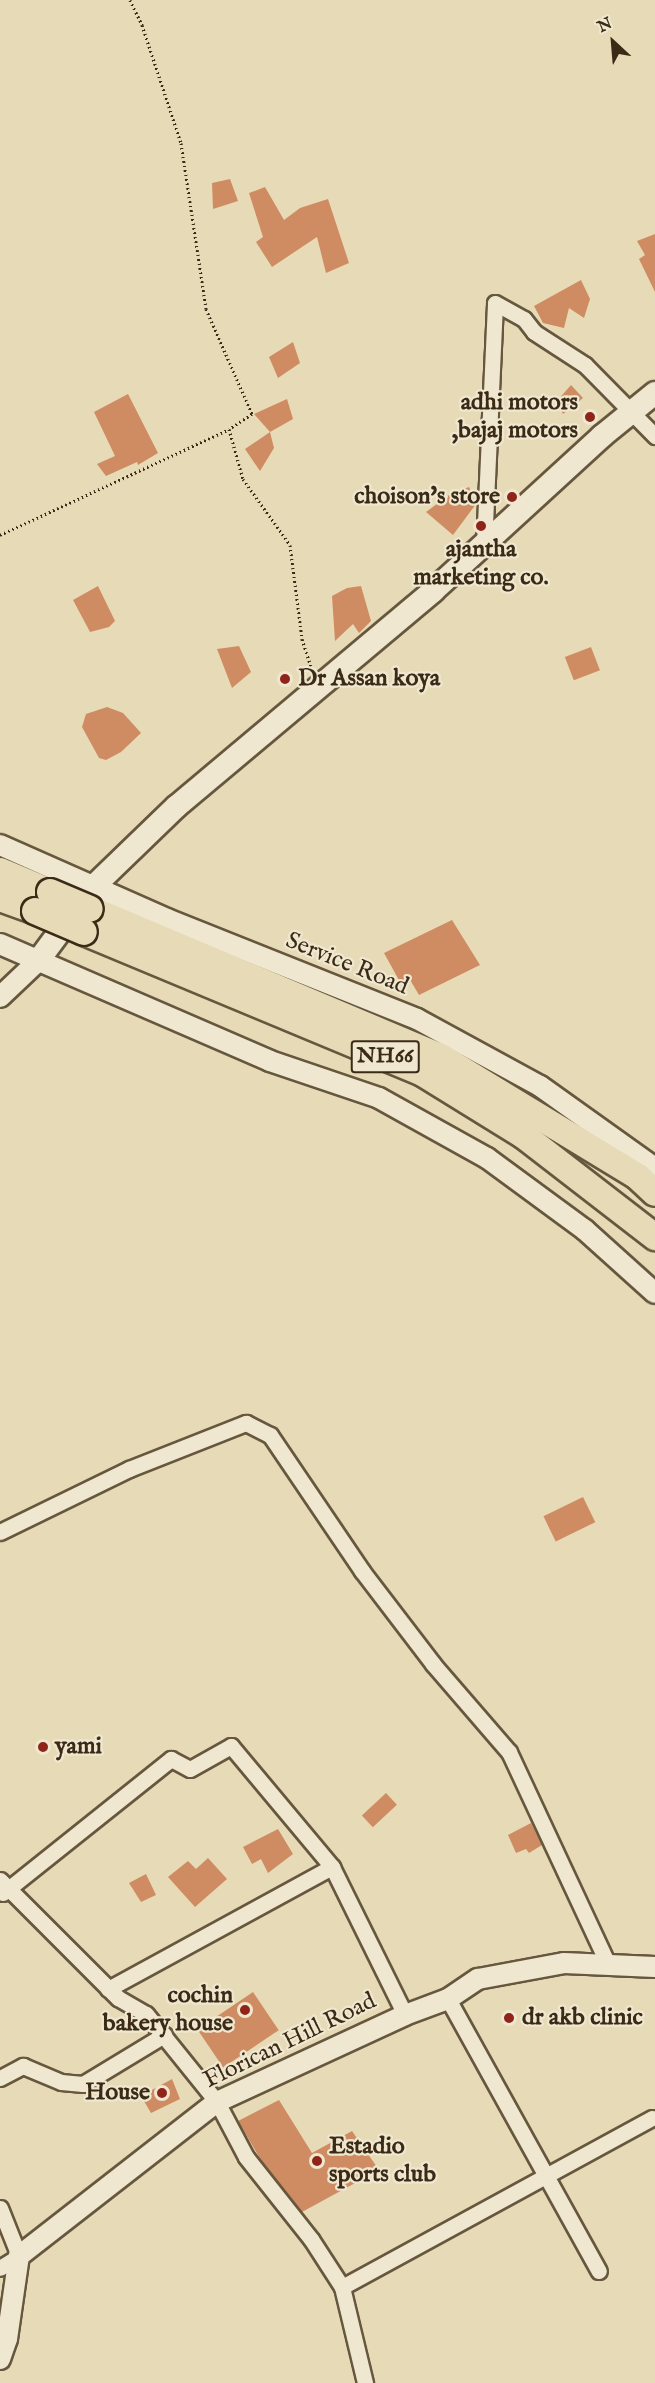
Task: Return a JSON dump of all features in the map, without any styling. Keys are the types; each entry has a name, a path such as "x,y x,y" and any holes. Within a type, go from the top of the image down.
{"highway":[{"name":"NH66","path":"0,871 43,902"},
{"name":"NH66","path":"0,898 89,909 441,1057 638,1177 655,1193"},
{"name":"NH66","path":"89,909 421,1072 523,1135 655,1237"}],"main road":[{"path":"38,962 89,909 177,806 317,685 484,546 631,412 655,393"}],"street":[{"path":"484,546 495,303 524,319 534,332 585,365 655,436"},
{"name":"Service Road","path":"0,845 89,909 417,1019 540,1086 655,1168"},
{"path":"0,944 270,1061 379,1098 487,1158 585,1230 655,1293"},
{"path":"0,997 38,962"},
{"path":"0,1533 129,1469 246,1423 270,1436 362,1571 433,1664 509,1752 609,1966"},
{"path":"365,2383 342,2287 246,2157 217,2102 179,2059 164,2035 146,2014 108,1989 3,1888 171,1759 190,1769 231,1746 332,1867 405,2015"},
{"path":"108,1989 332,1867"},
{"name":"Florican Hill Road","path":"19,2256 217,2102 405,2015 448,2000 478,1979 564,1963 655,1967"},
{"path":"448,2000 599,2271"},
{"path":"0,2078 23,2066 61,2082 83,2084 164,2035"},
{"path":"342,2287 652,2118"},
{"path":"0,2208 19,2256 7,2339 0,2359"},
{"path":"0,2268 19,2256"}],"path":[{"path":"0,535 229,429 252,414 206,309 181,143 142,25 130,0"},
{"path":"229,429 243,479 290,545 302,639 317,685"}],"building":[{"path":"230,179 238,201 213,209 212,183"},
{"path":"265,187 284,220 300,208 328,199 349,263 326,273 317,237 272,267 256,242 263,237 249,193"},
{"path":"655,234 655,292 639,259 645,255 637,241"},
{"path":"581,280 590,299 584,318 569,308 564,328 543,323 534,306"},
{"path":"293,342 300,363 278,378 269,357"},
{"path":"571,385 583,398 563,414 556,402"},
{"path":"128,394 158,453 138,465 137,462 106,476 97,464 115,456 94,412"},
{"path":"287,399 293,419 270,432 254,414"},
{"path":"270,432 274,448 260,471 245,449"},
{"path":"469,487 476,504 453,535 426,512 449,495"},
{"path":"98,586 115,621 109,627 90,632 73,600"},
{"path":"361,586 371,621 359,633 353,624 335,641 332,596 347,588"},
{"path":"239,646 251,672 232,688 217,649"},
{"path":"591,647 600,670 574,680 565,657"},
{"path":"107,707 123,713 141,733 121,752 106,760 99,758 82,727 86,714"},
{"path":"452,920 480,965 419,995 409,978 400,982 384,953"},
{"path":"583,1497 595,1522 556,1541 543,1516"},
{"path":"386,1793 397,1805 373,1827 362,1816"},
{"path":"531,1823 542,1845 529,1853 526,1849 516,1853 508,1835"},
{"path":"278,1829 293,1854 268,1873 261,1859 252,1864 243,1847"},
{"path":"208,1858 227,1879 195,1907 168,1877 188,1861 196,1869"},
{"path":"146,1874 156,1895 141,1902 129,1883"},
{"name":"cochin bakery house","path":"253,1992 279,2030 223,2068 197,2029"},
{"path":"172,2079 180,2099 151,2113 141,2096"},
{"name":"Estadio sports club","path":"279,2100 312,2153 352,2131 379,2170 302,2212 261,2160 238,2121"}],"place":[{"name":"adhi motors ,bajaj motors","path":"590,417"},
{"name":"choison's store","path":"512,497"},
{"name":"ajantha marketing co.","path":"481,526"},
{"name":"Dr Assan koya","path":"285,679"},
{"name":"yami","path":"43,1747"},
{"name":"cochin bakery house","path":"245,2010"},
{"name":"dr akb clinic","path":"509,2018"},
{"name":"House","path":"162,2093"},
{"name":"Estadio sports club","path":"317,2161"}]}
